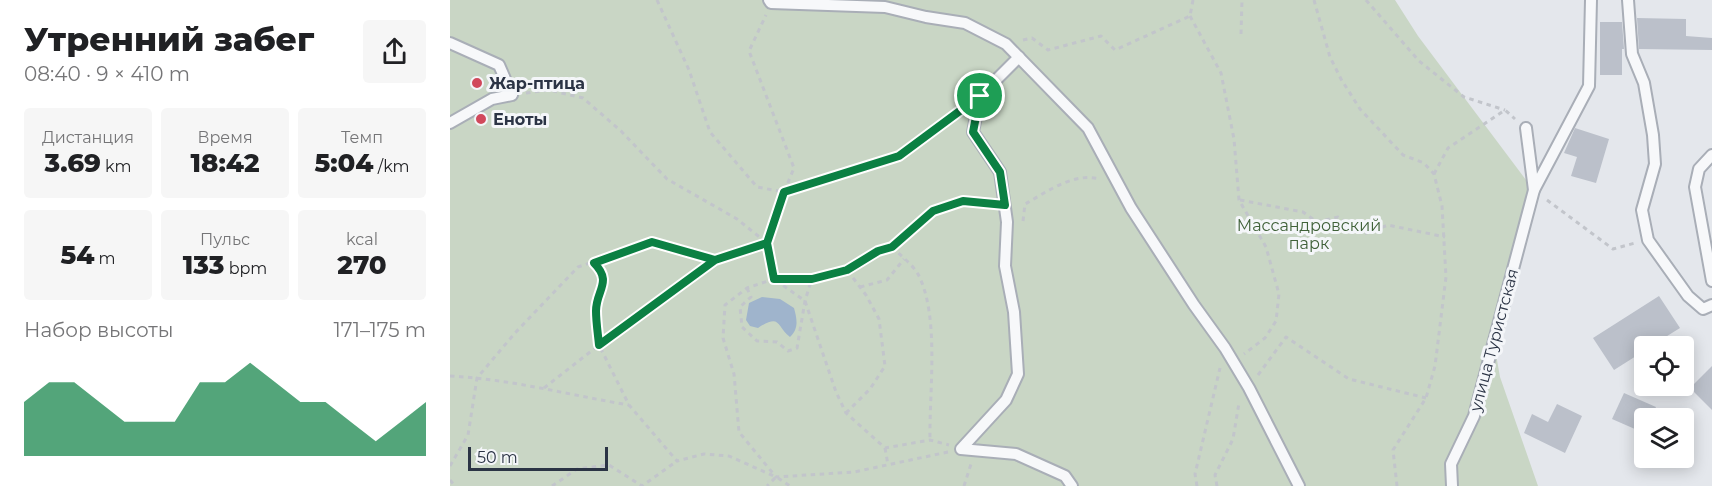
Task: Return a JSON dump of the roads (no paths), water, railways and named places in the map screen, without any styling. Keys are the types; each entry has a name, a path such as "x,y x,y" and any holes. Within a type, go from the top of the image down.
{"lane":[{"path":"1534,190 1589,86 1591,0"},
{"path":"1628,0 1632,54 1644,83 1653,135 1655,164 1642,210 1648,240 1688,296 1703,309 1712,305"},
{"path":"770,1 885,7 965,23 1006,45 1088,128 1131,208 1225,348 1249,388 1299,486"},
{"path":"450,43 499,65 512,94 492,99 450,123"},
{"path":"1019,57 980,96 973,132 1000,172 1007,222 1005,266 1014,312 1018,374 1006,400 961,449 1016,454 1065,476 1072,486"},
{"path":"1526,128 1534,190"},
{"path":"1712,155 1699,169 1695,187 1712,281"},
{"name":"улица Туристская","path":"1452,486 1451,464 1474,416 1534,190"}],"water":[{"path":"762,297 780,299 794,308 796,327 790,337 775,321 758,328 750,326 746,320 749,303"}],"place":[{"name":"Жар-птица","path":"477,83"},
{"name":"Еноты","path":"481,119"}],"park label":[{"name":"Массандровский парк","path":"1309,234"}]}
